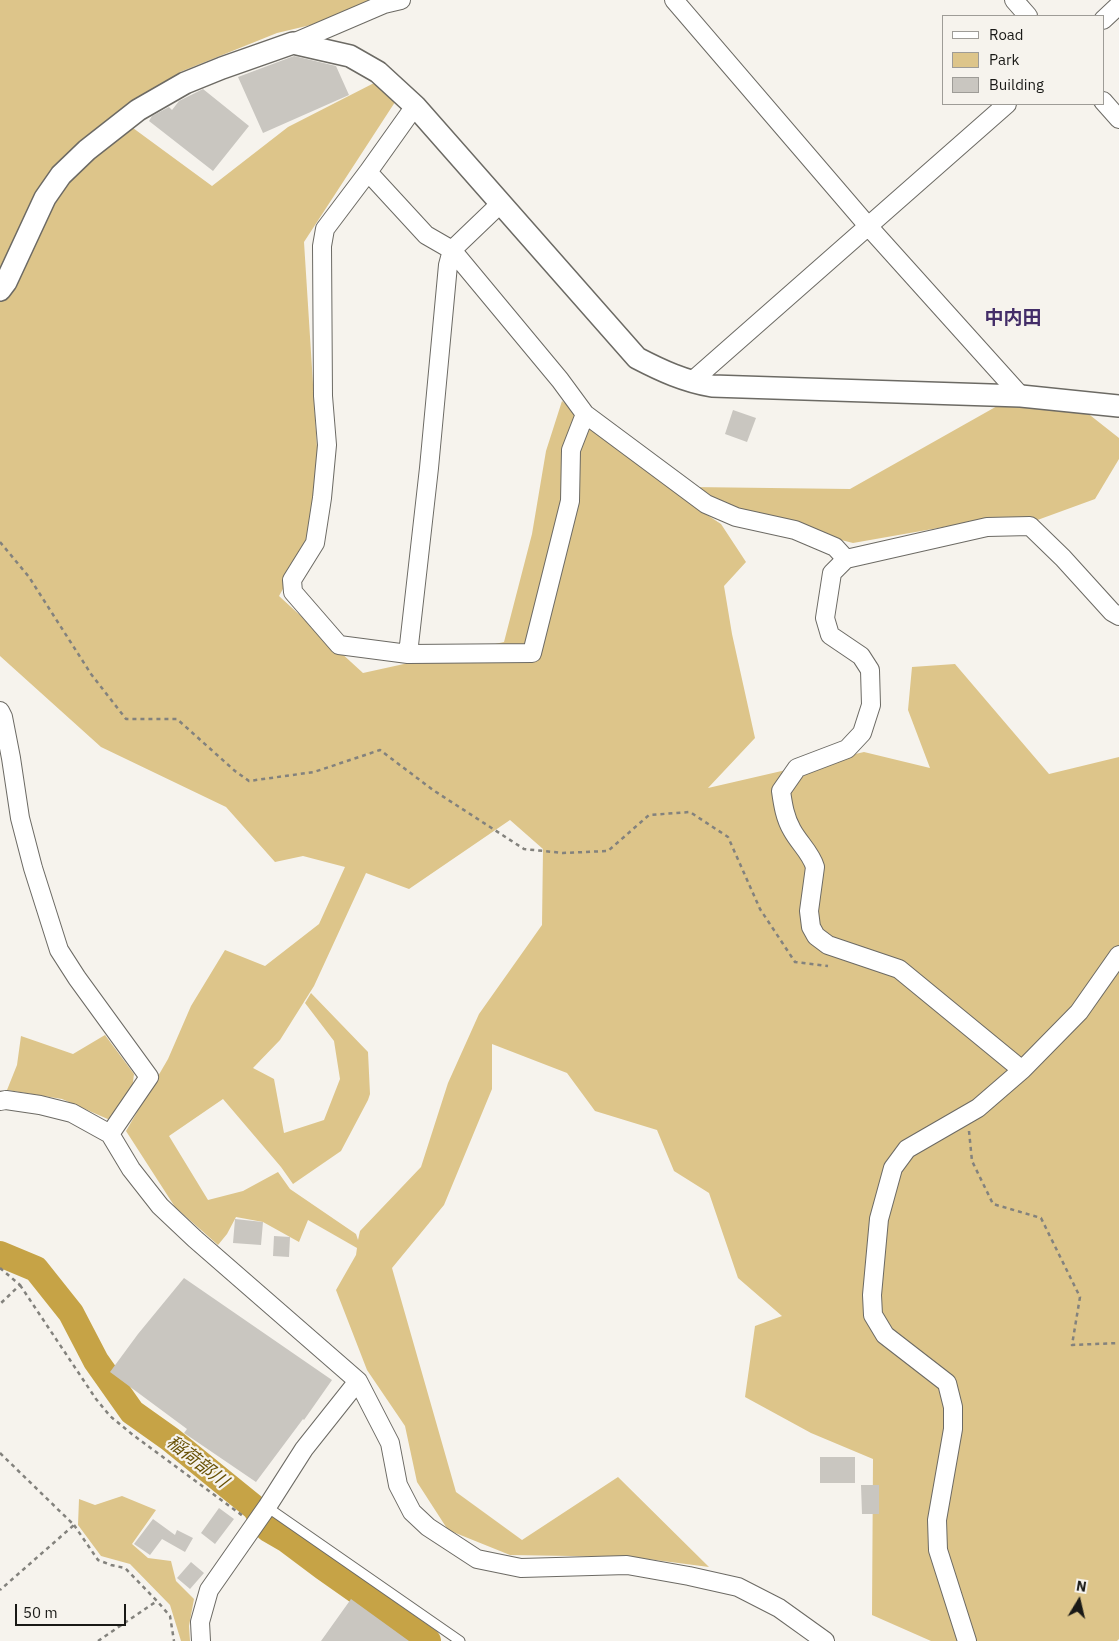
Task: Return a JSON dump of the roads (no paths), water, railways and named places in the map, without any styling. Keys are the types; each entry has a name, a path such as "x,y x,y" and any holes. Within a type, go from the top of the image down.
{"street":[{"path":"0,290 6,282 45,198 61,175 87,150 138,110 170,91 222,68 293,43 384,4 401,0"},
{"path":"674,0 868,226 1021,396"},
{"path":"1014,0 1027,15"},
{"path":"1104,19 1119,6"},
{"path":"293,43 350,56 378,72 415,106 637,358 665,373 691,382 712,386 1021,396 1119,406"},
{"path":"1104,102 1119,119"},
{"path":"691,382 1006,105"},
{"path":"415,106 325,229 322,246 323,396 327,444 315,543 292,580 293,592 339,645 408,654 532,653 570,501 571,450 584,414"},
{"path":"368,172 426,236 452,250 560,380 584,414 706,504 736,517 795,530 835,547 846,559"},
{"path":"408,654 429,468 448,265 452,250 500,204"},
{"path":"1022,1070 899,969 828,945 816,936 811,927 810,911 815,867 792,830 785,814 781,791 797,768 847,750 862,734 871,705 870,670 861,656 830,635 825,618 832,573 846,559 987,527 1030,526 1063,558 1112,612 1119,616"},
{"path":"0,711 3,717 5,760 33,868 59,950 148,1077 110,1134"},
{"path":"967,1641 938,1550 938,1520 953,1429 953,1407 947,1383 885,1335 873,1315 872,1295 879,1219 893,1168 907,1149 978,1108 1022,1070 1079,1012 1119,955"},
{"path":"0,1101 6,1100 40,1105 72,1113 110,1134 131,1169 160,1206 194,1239 358,1381 390,1443 398,1485 412,1512 428,1527 477,1559 521,1568 627,1565 689,1576 738,1588 779,1608 824,1641"},
{"path":"201,1641 200,1622 209,1590 267,1507 304,1449 358,1381"}],"lane":[{"path":"267,1507 460,1641"}],"waterway":[{"name":"稲荷部川","path":"0,1254 36,1269 71,1313 96,1361 132,1412 170,1439 255,1508 268,1529 287,1540 428,1641"}],"district":[{"name":"中内田","path":"1013,319"}]}
